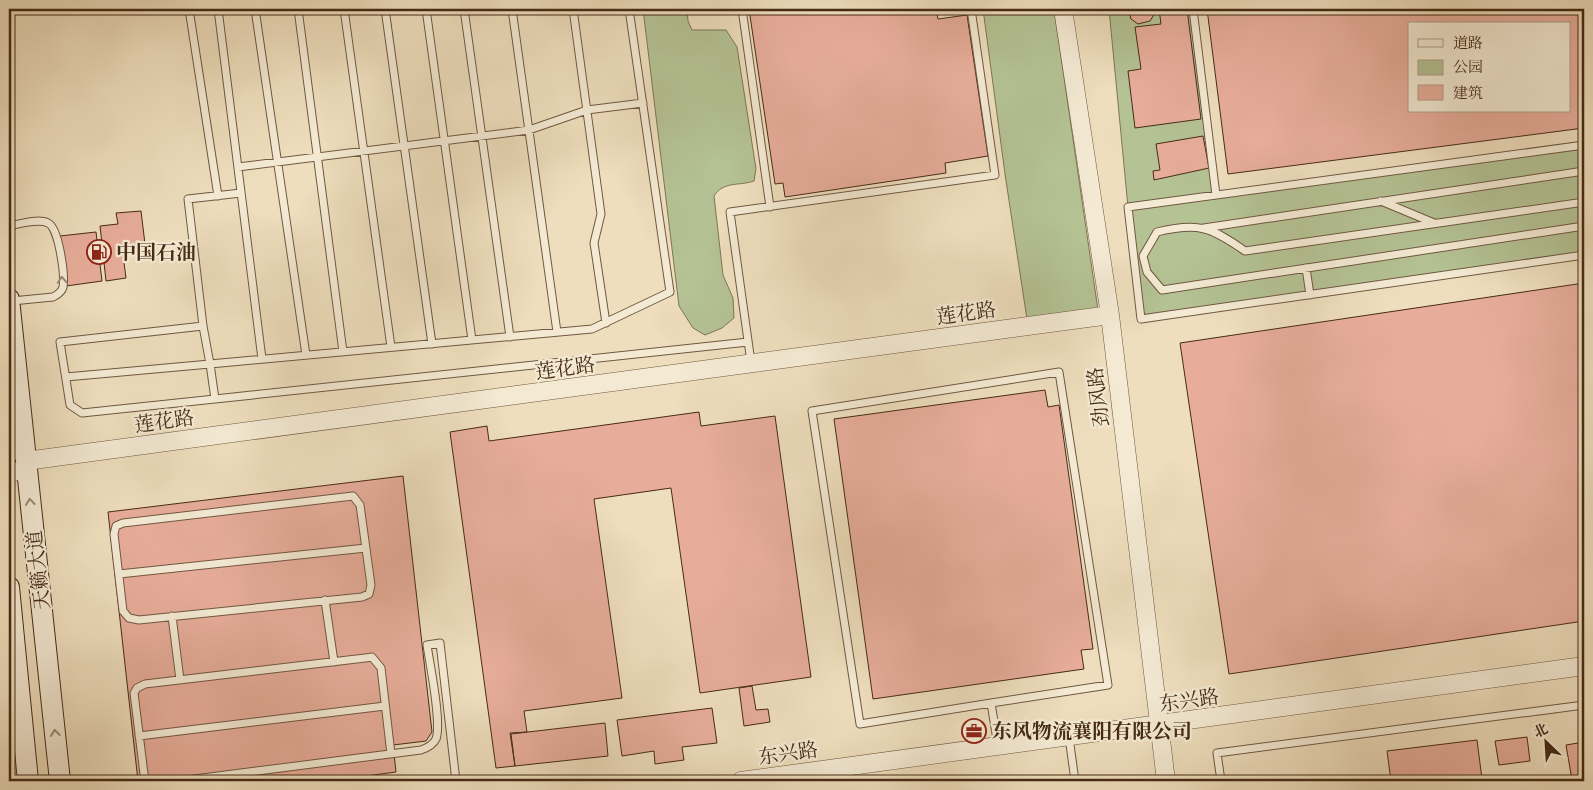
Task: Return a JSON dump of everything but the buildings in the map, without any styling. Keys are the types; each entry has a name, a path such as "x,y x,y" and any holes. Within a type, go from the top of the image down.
{"main road":[{"name":"天籁大道","path":"9,300 19,461 60,781"},
{"name":"天籁大道","path":"9,587 28,781"}],"street":[{"name":"劲风路","path":"1054,9 1104,316"},
{"name":"劲风路","path":"1063,9 1104,316 1153,726 1155,781"},
{"name":"莲花路","path":"19,461 752,365 1104,316"},
{"name":"东兴路","path":"741,781 1584,666"},
{"name":"劲风路","path":"1153,726 1166,781"}],"lane":[{"path":"189,9 218,196"},
{"path":"218,9 262,359"},
{"path":"255,9 306,355"},
{"path":"298,9 343,352"},
{"path":"344,9 391,348"},
{"path":"385,9 432,344"},
{"path":"426,9 472,340"},
{"path":"464,9 510,337"},
{"path":"512,9 557,332"},
{"path":"574,9 601,214 594,242 606,323"},
{"path":"66,377 592,329 670,292 629,9"},
{"path":"742,9 770,207"},
{"path":"752,365 730,212 995,175 971,9"},
{"path":"1193,9 1216,195"},
{"path":"238,167 529,130 587,110 642,104"},
{"path":"1584,145 1128,207 1142,320 1584,255"},
{"path":"1584,171 1204,228 1182,226 1157,232 1143,256 1147,272 1162,290 1584,226"},
{"path":"215,399 203,326 188,199 241,193"},
{"path":"1381,201 1435,223"},
{"path":"1204,228 1224,236 1245,251 1584,202"},
{"path":"9,226 43,221 50,224 57,235 63,286 58,295 53,298 9,300"},
{"path":"1306,268 1310,295"},
{"path":"203,326 60,342 70,405 82,413 748,342"},
{"path":"1059,372 1108,685 991,704 860,724 812,411 1059,372"},
{"path":"353,496 360,505 371,585 369,594 362,597 139,620 129,618 123,611 119,574 114,534 116,526 123,523 353,496"},
{"path":"119,574 366,548"},
{"path":"325,600 334,662"},
{"path":"172,616 180,680"},
{"path":"179,781 421,750 432,744 436,737 437,722 427,645 440,643 456,781"},
{"path":"147,781 144,774 134,693 137,688 145,684 372,657 381,668 391,754"},
{"path":"991,704 998,746"},
{"path":"1221,781 1217,753 1584,705"},
{"path":"139,736 385,706"},
{"path":"1069,737 1075,781"}],"green space":[{"path":"643,9 687,9 688,21 692,30 726,30 737,47 756,169 754,181 727,186 718,191 714,196 723,275 733,298 734,318 722,328 705,335 693,328 679,306"},
{"path":"983,9 1054,9 1099,317 1028,326"},
{"path":"1109,9 1193,9 1217,195 1584,145 1584,255 1141,319"}],"place":[{"name":"中国石油","path":"99,252"},
{"name":"东风物流襄阳有限公司","path":"974,731"}]}
